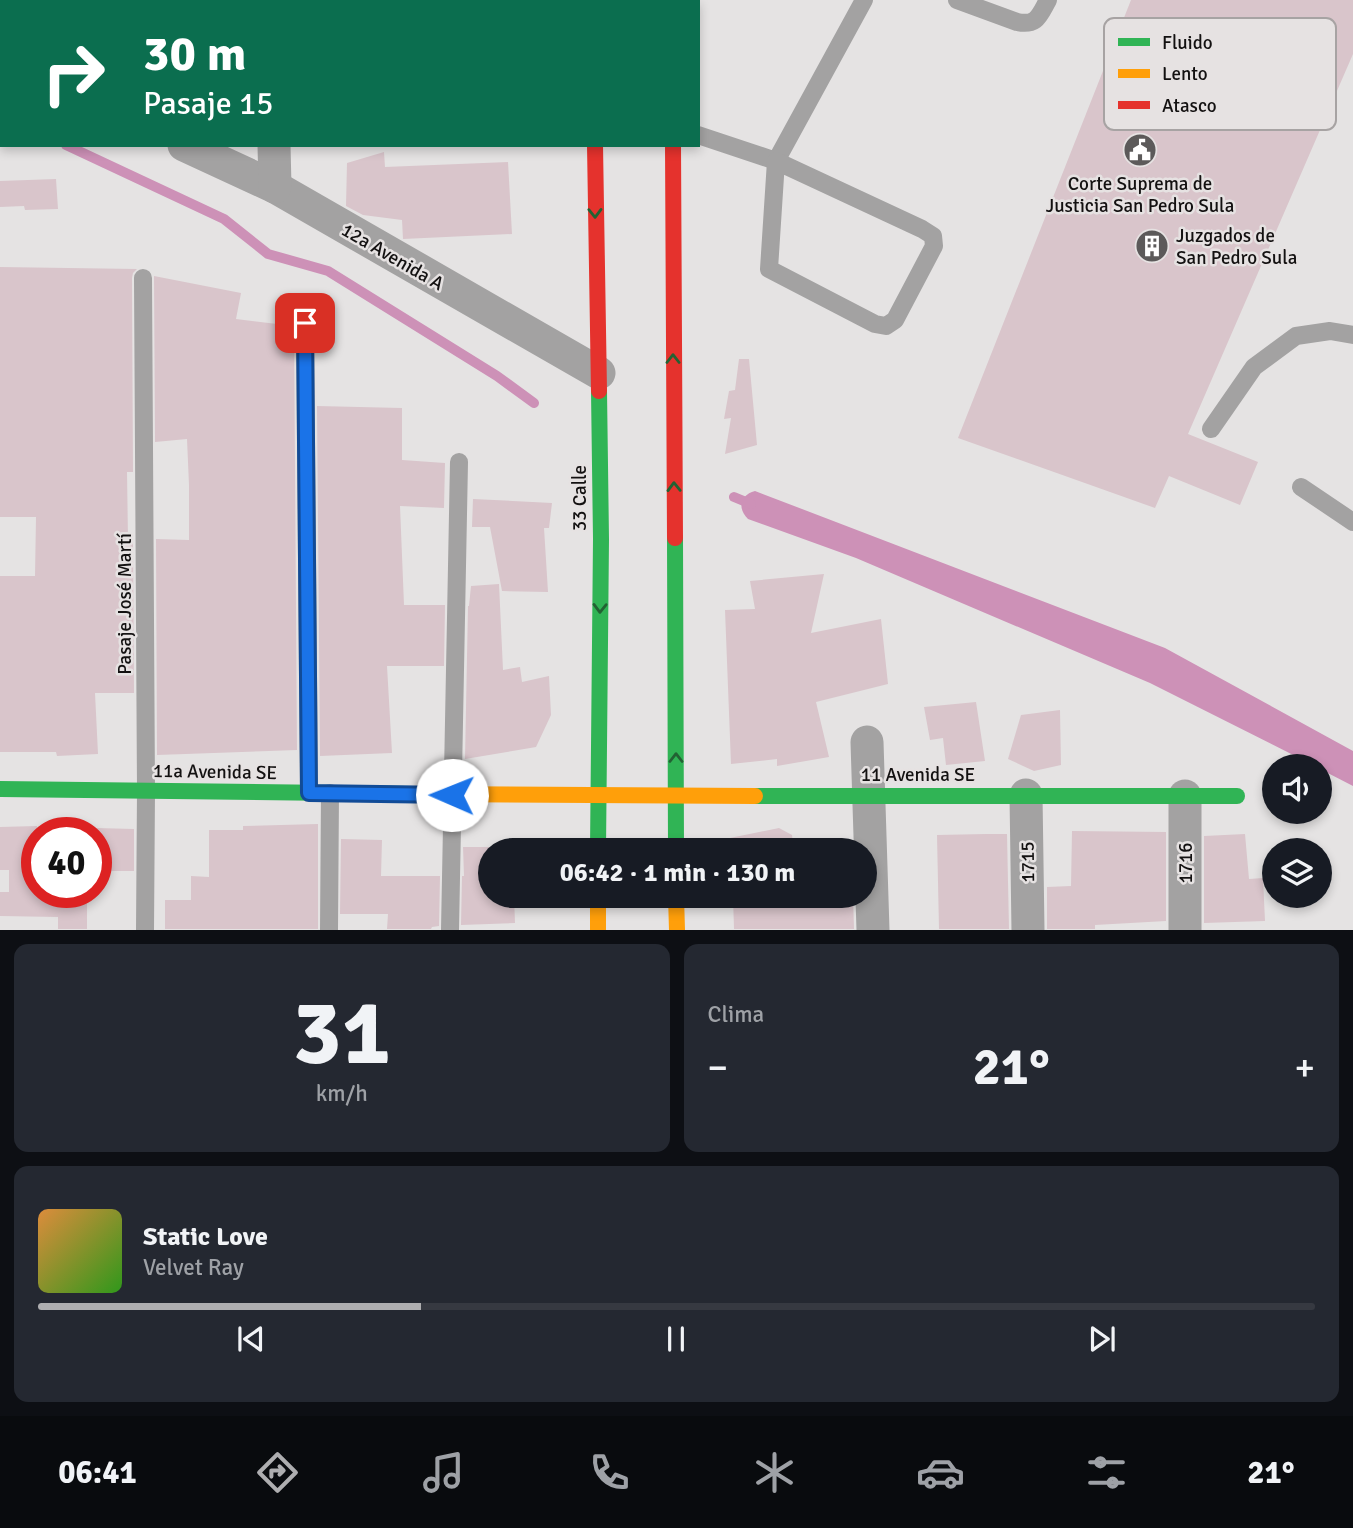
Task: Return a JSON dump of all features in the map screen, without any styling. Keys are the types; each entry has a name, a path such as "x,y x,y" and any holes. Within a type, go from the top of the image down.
{"main road":[{"name":"33 Calle","path":"595,147 601,539 598,838"},
{"path":"673,147 676,838"},
{"name":"11a Avenida SE","path":"0,789 598,796"},
{"name":"11 Avenida SE","path":"598,796 1237,796"},
{"path":"598,908 598,929"},
{"path":"676,908 677,929"}],"street":[{"name":"12a Avenida A","path":"188,147 275,187 598,373"},
{"path":"274,147 275,187"},
{"path":"867,742 873,929"},
{"name":"1715","path":"1026,795 1028,929"},
{"name":"1716","path":"1185,796 1185,929"}],"lane":[{"path":"700,136 776,161 933,236 934,246 895,320 886,326 875,324 769,270 776,161 864,0"},
{"path":"957,0 1027,24 1037,20 1048,0"},
{"name":"Pasaje José Martí","path":"144,278 145,929"},
{"path":"305,323 309,793"},
{"path":"1210,429 1254,367 1296,336 1330,331 1353,335"},
{"path":"450,929 460,462"},
{"path":"1301,488 1353,522"},
{"path":"329,929 330,793"}],"shaded area":[{"path":"755,491 1165,648 1353,751 1353,786 1332,775 1332,754 1291,754 1150,683 856,558 748,519 741,506 743,499"}],"building":[{"name":"Juzgados de San Pedro Sula","path":"1131,0 1353,0 1353,54 1336,93 1336,18 1124,18"},
{"name":"Juzgados de San Pedro Sula","path":"1104,68 1104,130 1320,130 1188,434 1258,462 1240,505 1169,476 1155,508 958,438"},
{"path":"384,152 385,167 508,162 512,234 403,239 402,220 363,215 346,206 347,163"},
{"path":"56,179 58,209 25,210 24,206 0,207 0,181"},
{"path":"0,267 137,269 132,278 133,472 127,472 128,539 133,539 134,693 95,693 98,754 57,756 56,752 0,752 0,576 35,576 36,517 0,517"},
{"path":"154,276 241,293 236,319 294,326 297,750 157,755 156,539 189,540 189,485 187,439 155,442"},
{"path":"739,359 749,359 757,445 725,454 731,418 724,419 729,391 735,390"},
{"path":"317,406 402,408 402,460 445,463 444,508 400,506 404,605 445,605 444,666 387,666 392,753 320,756"},
{"path":"473,499 552,503 549,528 544,528 548,592 502,591 490,527 472,527"},
{"path":"824,574 811,633 881,619 888,684 816,702 829,757 777,766 777,759 731,764 725,610 755,609 750,581"},
{"path":"499,584 503,670 520,667 522,682 549,676 551,715 536,747 465,759 468,606 471,586"},
{"path":"976,702 985,761 946,765 943,738 930,740 924,707"},
{"path":"1060,710 1061,765 1034,771 1008,759 1021,715"},
{"path":"318,824 318,929 165,929 165,900 191,900 191,876 209,877 209,830 243,830 243,826"},
{"path":"21,826 21,908 87,908 87,929 58,929 58,917 0,916 0,892 9,892 9,870 0,870 0,827"},
{"path":"112,828 134,829 134,871 112,871"},
{"path":"779,828 792,835 792,838 730,838"},
{"path":"1072,831 1166,832 1166,921 1095,925 1095,929 1047,929 1047,887 1071,886"},
{"path":"1007,834 1009,929 939,929 937,835"},
{"path":"1245,834 1249,879 1262,878 1265,921 1204,923 1204,836"},
{"path":"341,839 382,840 381,876 440,876 439,926 431,929 387,929 388,914 340,914"},
{"path":"463,847 478,847 478,908 514,908 515,923 461,925"},
{"path":"733,908 853,908 854,929 734,929"}],"waterway":[{"path":"70,147 224,219 268,254 328,271 497,376 534,403"},
{"path":"734,497 751,504"}],"traffic: fast":[{"path":"598,838 601,539 599,391"},
{"path":"675,538 676,838"},
{"path":"0,789 413,794"},
{"path":"755,796 1237,796"}],"traffic: slow":[{"path":"413,794 755,796"},
{"path":"598,908 598,930"},
{"path":"676,908 677,930"}],"traffic: jam":[{"path":"595,147 599,391"},
{"path":"673,147 675,538"}],"place":[{"name":"Corte Suprema de Justicia San Pedro Sula","path":"1140,150"},
{"name":"Juzgados de San Pedro Sula","path":"1152,246"}],"route":[{"path":"305,323 309,793 452,795"}]}
